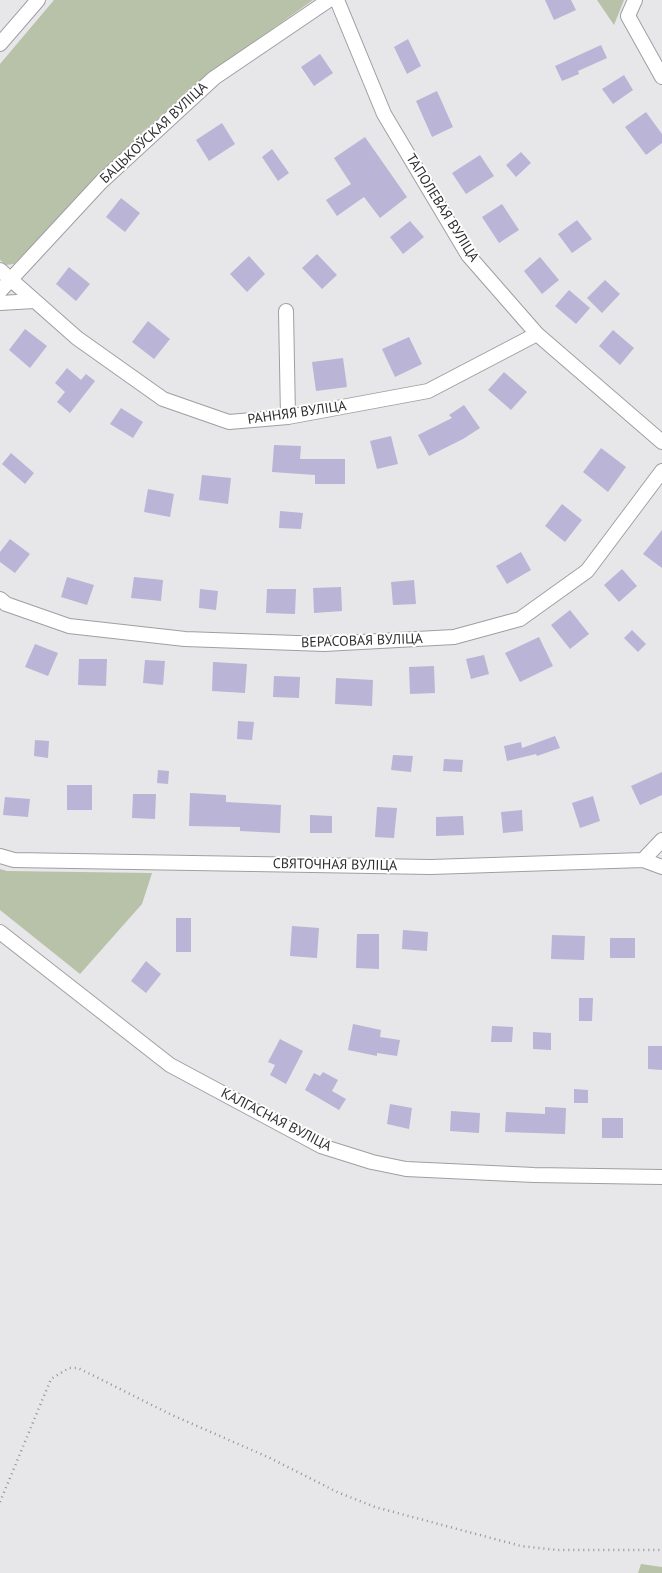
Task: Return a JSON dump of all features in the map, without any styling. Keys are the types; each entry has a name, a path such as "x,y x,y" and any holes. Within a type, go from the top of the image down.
{"street":[{"path":"0,44 38,0"},
{"name":"БАЦЬКОЎСКАЯ ВУЛІЦА","path":"0,291 5,275 101,182 214,78 329,0"},
{"name":"ТАПОЛЕВАЯ ВУЛІЦА","path":"338,0 384,114 468,255 537,334 662,442"},
{"path":"635,0 628,16 662,77"},
{"name":"РАННЯЯ ВУЛІЦА","path":"5,275 77,338 163,399 229,422 288,417 428,391 537,334"},
{"path":"0,303 34,301"},
{"path":"286,311 288,417"},
{"name":"ВЕРАСОВАЯ ВУЛІЦА","path":"0,599 6,604 69,626 185,639 324,644 454,637 520,619 587,571 662,471"},
{"path":"662,840 643,860 662,867"},
{"name":"СВЯТОЧНАЯ ВУЛІЦА","path":"0,856 24,860 431,867 643,860"},
{"name":"КАЛГАСНАЯ ВУЛІЦА","path":"0,932 170,1065 321,1146 372,1162 406,1169 534,1175 662,1177"}],"path":[{"path":"0,1502 51,1379 69,1368 78,1368 172,1415 270,1458 337,1492 375,1507 521,1546 557,1550 662,1550"}],"green space":[{"path":"54,0 313,0 203,78 145,130 14,264 6,265 0,260 0,64"},
{"path":"597,0 624,0 614,25"},
{"path":"0,869 7,871 152,873 142,904 80,974 0,910"},
{"path":"641,1564 662,1567 662,1573 638,1573"}],"building":[{"path":"545,0 571,0 576,10 554,20"},
{"path":"408,39 421,66 407,74 394,47"},
{"path":"601,45 607,58 578,71 579,74 562,81 555,66"},
{"path":"320,54 333,73 314,86 301,67"},
{"path":"624,75 633,90 613,104 602,89"},
{"path":"437,91 453,127 432,137 416,101"},
{"path":"646,112 662,134 662,143 646,155 625,127"},
{"path":"222,123 235,144 209,161 196,140"},
{"path":"365,137 407,197 380,218 364,197 337,216 326,200 351,184 334,158"},
{"path":"272,149 289,173 278,181 262,157"},
{"path":"521,152 531,163 516,177 506,165"},
{"path":"480,155 494,176 466,194 452,173"},
{"path":"121,198 140,213 125,232 106,217"},
{"path":"502,204 519,230 499,243 482,217"},
{"path":"577,220 592,239 572,253 558,234"},
{"path":"410,221 424,237 403,254 390,237"},
{"path":"317,254 337,275 322,289 302,268"},
{"path":"249,256 265,274 247,292 230,274"},
{"path":"540,257 559,280 542,294 524,271"},
{"path":"69,267 90,284 76,301 56,284"},
{"path":"605,280 620,294 602,313 587,298"},
{"path":"569,290 590,308 576,324 555,306"},
{"path":"148,321 170,339 154,359 132,342"},
{"path":"25,329 47,346 30,368 9,350"},
{"path":"613,330 634,348 620,365 599,346"},
{"path":"409,337 422,364 395,377 382,349"},
{"path":"343,358 347,387 316,391 312,362"},
{"path":"67,368 81,380 86,374 95,381 70,413 57,402 65,392 55,383"},
{"path":"504,372 527,392 511,410 488,390"},
{"path":"464,405 480,428 429,456 418,435 452,418 449,415"},
{"path":"121,408 143,422 133,438 110,424"},
{"path":"391,436 398,464 377,469 370,441"},
{"path":"274,445 301,446 300,459 345,459 345,484 315,484 315,475 272,472"},
{"path":"601,448 626,467 608,492 583,472"},
{"path":"11,453 34,473 25,484 2,464"},
{"path":"202,475 231,478 228,504 199,500"},
{"path":"148,489 174,494 170,517 144,512"},
{"path":"562,504 582,520 565,542 545,526"},
{"path":"280,511 303,513 301,529 279,528"},
{"path":"662,530 662,568 643,554"},
{"path":"10,539 30,554 15,573 0,562 0,552"},
{"path":"521,552 531,570 507,584 496,566"},
{"path":"622,569 637,586 619,602 604,585"},
{"path":"67,577 94,585 87,605 61,597"},
{"path":"134,577 163,580 161,601 131,598"},
{"path":"414,580 416,604 393,605 391,582"},
{"path":"341,587 342,611 314,613 313,588"},
{"path":"200,589 218,591 216,610 199,608"},
{"path":"267,589 296,589 295,614 266,613"},
{"path":"570,610 589,634 570,649 551,625"},
{"path":"632,630 646,644 638,652 624,638"},
{"path":"539,637 553,666 520,682 505,653"},
{"path":"35,644 58,653 48,676 25,667"},
{"path":"484,655 489,674 471,679 466,659"},
{"path":"79,659 107,659 106,686 78,685"},
{"path":"145,660 165,661 163,685 143,683"},
{"path":"213,662 247,664 245,693 212,691"},
{"path":"434,666 435,693 410,694 409,667"},
{"path":"274,676 300,677 299,698 273,697"},
{"path":"336,678 373,680 372,706 335,704"},
{"path":"238,721 254,722 252,740 237,739"},
{"path":"555,736 560,748 537,756 536,754 507,761 504,746 521,742 522,748"},
{"path":"35,740 49,741 48,758 34,756"},
{"path":"393,755 413,756 411,772 391,770"},
{"path":"444,759 463,760 462,772 443,771"},
{"path":"158,770 169,771 168,784 157,783"},
{"path":"662,772 662,795 640,805 631,786"},
{"path":"67,785 92,785 92,810 67,810"},
{"path":"190,793 226,795 226,802 281,805 280,833 240,831 240,827 189,826"},
{"path":"133,794 156,794 155,819 132,818"},
{"path":"593,796 600,821 580,828 572,803"},
{"path":"5,797 30,799 28,817 3,815"},
{"path":"377,807 397,808 394,838 375,837"},
{"path":"522,810 523,831 503,833 501,812"},
{"path":"310,815 332,816 332,833 310,833"},
{"path":"463,816 464,835 436,836 436,817"},
{"path":"176,918 191,918 191,952 176,952"},
{"path":"292,926 319,928 317,958 290,956"},
{"path":"403,930 428,932 427,951 402,949"},
{"path":"357,934 379,934 379,969 356,968"},
{"path":"552,935 585,936 584,960 551,959"},
{"path":"610,938 635,938 635,958 610,958"},
{"path":"146,961 161,974 146,993 131,981"},
{"path":"579,998 593,998 592,1021 579,1021"},
{"path":"353,1024 381,1030 380,1037 400,1040 397,1056 377,1053 377,1056 348,1050"},
{"path":"492,1026 513,1027 512,1042 491,1042"},
{"path":"533,1032 551,1033 551,1050 533,1049"},
{"path":"280,1039 303,1051 286,1084 270,1075 275,1065 268,1062"},
{"path":"648,1046 662,1046 662,1070 648,1069"},
{"path":"323,1072 338,1080 332,1091 346,1099 339,1110 305,1090 314,1073 320,1076"},
{"path":"574,1089 588,1090 588,1103 574,1103"},
{"path":"390,1104 412,1108 409,1129 387,1124"},
{"path":"545,1107 566,1108 565,1134 505,1132 506,1112 545,1114"},
{"path":"451,1111 480,1113 479,1133 450,1131"},
{"path":"602,1118 623,1118 623,1138 602,1138"}]}
